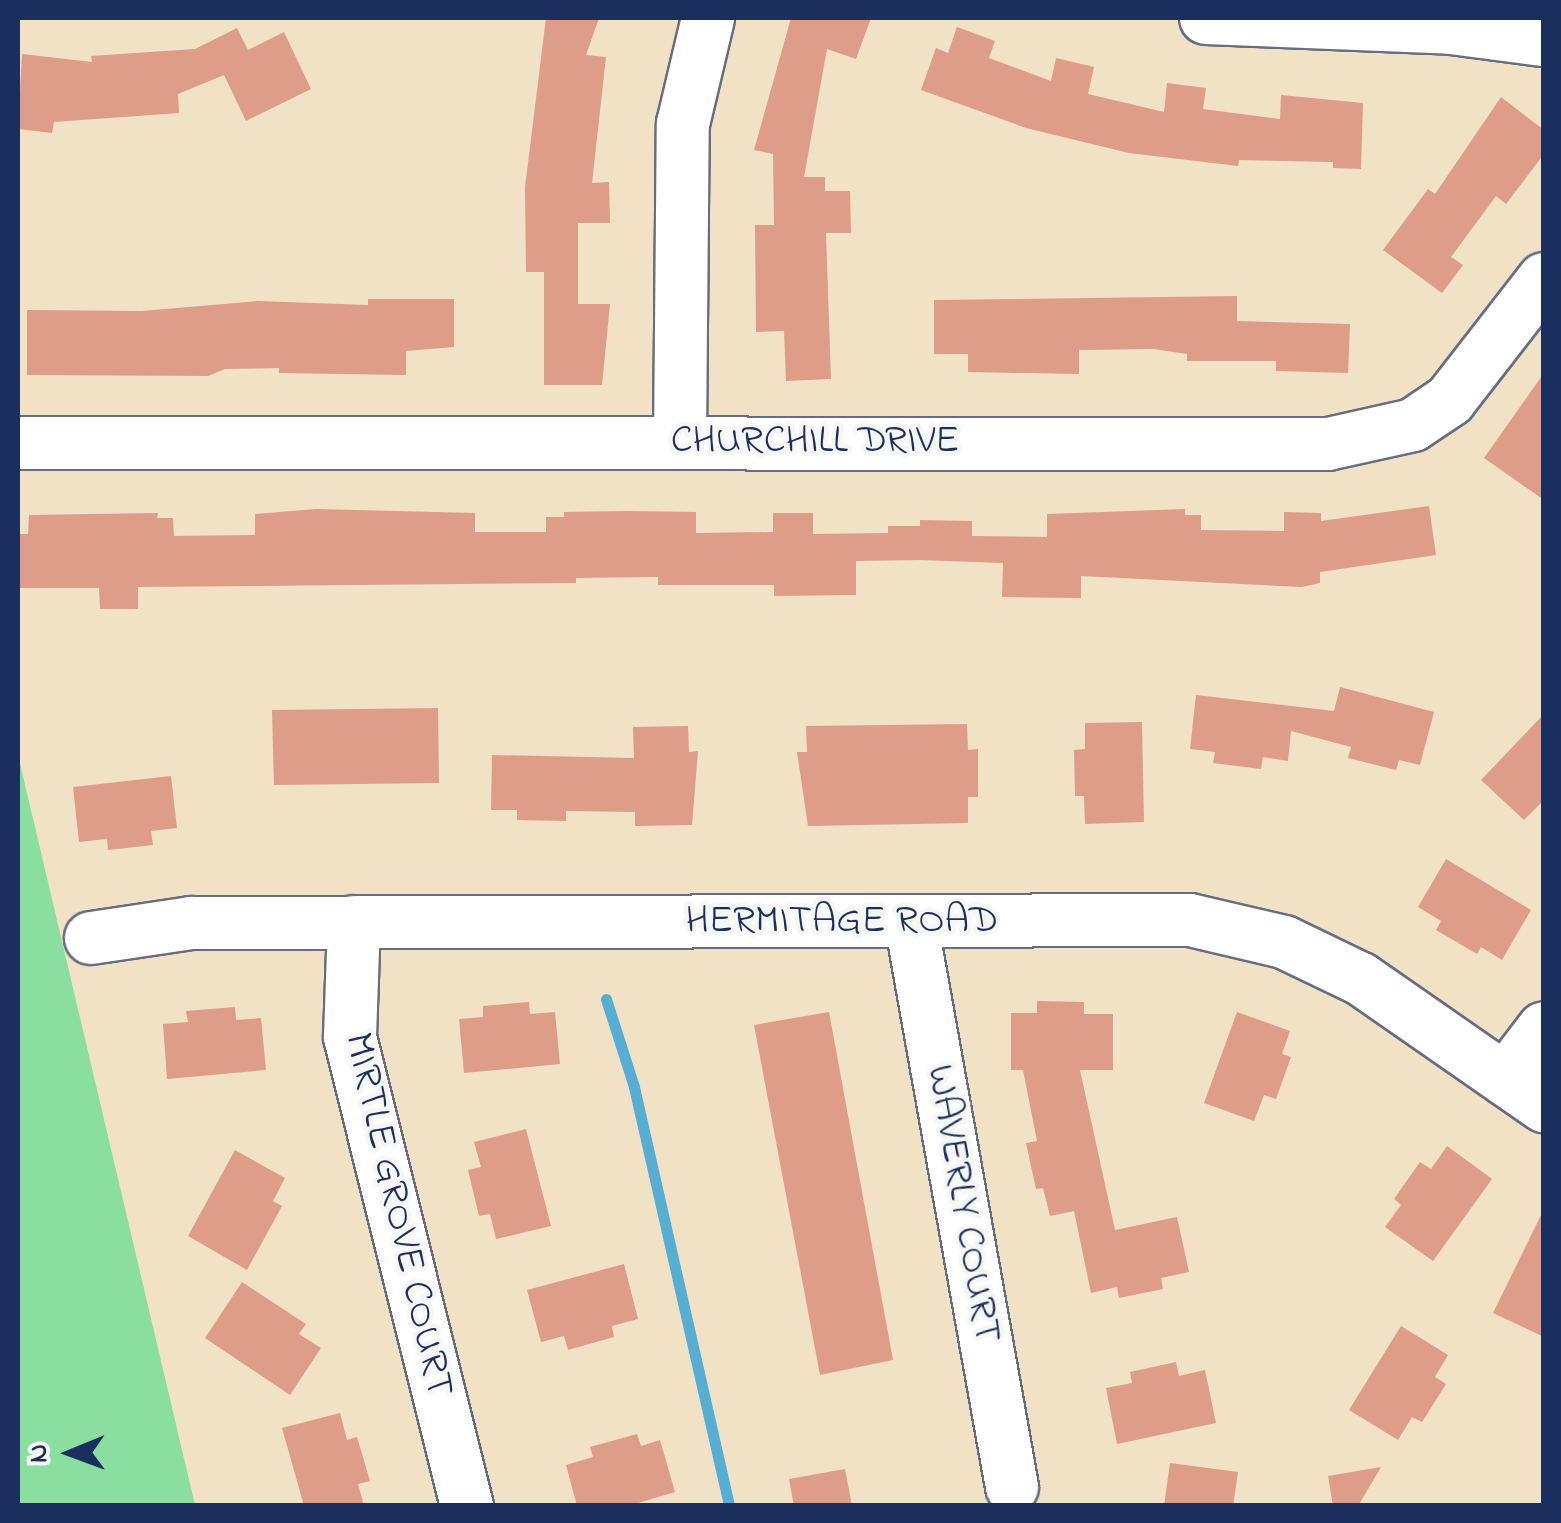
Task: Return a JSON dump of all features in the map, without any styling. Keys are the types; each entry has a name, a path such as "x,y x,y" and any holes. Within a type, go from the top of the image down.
{"street":[{"path":"680,441 682,124 708,18"},
{"path":"1206,18 1452,28 1544,40"},
{"name":"CHURCHILL DRIVE","path":"18,443 1328,444 1373,438 1413,425 1450,400 1537,301"},
{"name":"HERMITAGE ROAD","path":"91,938 190,923 1190,920 1284,942 1361,978 1524,1092"},
{"name":"MIRTLE GROVE COURT","path":"354,922 350,1038 467,1506"},
{"name":"WAVERLY COURT","path":"911,922 1012,1486"},
{"path":"1524,1092 1544,1028"}],"green space":[{"path":"18,755 195,1505 18,1505"}],"building":[{"path":"546,18 599,18 586,55 606,57 592,183 609,182 610,223 578,223 578,304 610,304 602,385 544,385 544,272 526,272 525,187"},
{"path":"791,18 871,18 856,59 827,49 804,177 825,177 825,191 850,191 851,233 826,233 831,379 786,381 784,331 756,332 755,225 774,225 773,154 754,150"},
{"path":"957,27 995,41 989,58 1051,81 1056,58 1094,67 1088,94 1164,112 1167,83 1206,88 1203,109 1280,119 1281,95 1363,103 1361,169 1333,168 1333,162 1239,160 1238,166 1129,153 1026,128 921,90 936,48 948,53"},
{"path":"237,28 248,50 284,32 311,89 246,121 224,75 178,94 179,113 54,122 52,133 18,129 22,54 92,62 91,56 195,49"},
{"path":"1501,97 1544,130 1544,154 1506,204 1496,196 1451,257 1463,265 1442,293 1383,250 1428,189 1435,194"},
{"path":"1237,296 1237,321 1350,324 1348,373 1276,371 1276,361 1187,361 1187,354 1154,349 1079,350 1079,374 968,372 968,354 934,354 934,300"},
{"path":"368,299 454,299 454,347 406,351 406,375 279,373 279,368 225,369 208,376 27,375 27,310 142,311 258,301 368,305"},
{"path":"1544,373 1544,500 1484,458"},
{"path":"1429,506 1436,555 1320,572 1320,583 1302,587 1081,576 1081,598 1002,597 1003,563 919,560 856,561 856,595 774,596 774,585 658,585 658,577 576,578 576,583 138,587 138,609 100,609 99,588 18,588 18,534 28,534 29,515 158,513 157,518 173,518 174,536 255,535 255,514 316,509 475,513 475,532 546,532 546,517 564,517 564,512 627,511 696,512 696,533 773,532 773,513 813,513 813,534 888,533 888,526 920,526 920,520 972,521 972,536 1047,537 1047,514 1185,509 1185,515 1201,515 1201,530 1284,531 1284,512 1321,513 1321,521"},
{"path":"1340,687 1434,712 1420,765 1399,760 1396,770 1348,758 1351,747 1291,731 1288,761 1263,757 1261,769 1213,763 1215,752 1190,749 1196,695 1334,711"},
{"path":"438,708 439,783 274,785 272,710"},
{"path":"1544,714 1544,800 1524,820 1481,780"},
{"path":"1142,722 1144,822 1085,824 1084,796 1075,796 1074,750 1085,749 1085,723"},
{"path":"967,724 968,750 978,749 978,797 968,797 968,823 808,826 797,752 807,752 806,726"},
{"path":"688,726 689,752 698,751 692,825 635,826 635,812 566,811 566,821 517,820 517,810 491,810 492,755 634,758 633,727"},
{"path":"171,776 177,828 151,831 153,845 108,850 107,839 79,842 73,787"},
{"path":"1446,859 1531,910 1502,960 1481,947 1477,954 1436,930 1441,921 1418,907"},
{"path":"1037,1001 1084,1002 1084,1014 1113,1014 1113,1070 1080,1070 1115,1230 1177,1217 1189,1272 1161,1278 1163,1289 1119,1298 1117,1287 1091,1293 1074,1211 1050,1216 1043,1188 1036,1189 1026,1143 1037,1141 1023,1070 1011,1070 1011,1013 1037,1013"},
{"path":"529,1002 530,1014 555,1012 560,1064 464,1073 459,1019 483,1017 483,1006"},
{"path":"235,1007 236,1020 261,1018 266,1070 167,1079 163,1024 188,1022 186,1011"},
{"path":"829,1012 893,1360 820,1375 754,1025"},
{"path":"1237,1012 1290,1031 1282,1054 1291,1057 1276,1099 1264,1095 1254,1121 1204,1103"},
{"path":"526,1129 551,1226 496,1239 490,1214 479,1216 468,1170 481,1167 474,1142"},
{"path":"1447,1146 1492,1179 1433,1261 1385,1227 1401,1205 1394,1199 1420,1162 1431,1169"},
{"path":"235,1150 285,1178 273,1201 282,1206 247,1270 188,1236"},
{"path":"1544,1209 1544,1337 1493,1313"},
{"path":"624,1264 638,1319 612,1326 614,1337 568,1350 564,1336 541,1342 527,1290"},
{"path":"242,1282 306,1324 299,1334 321,1348 290,1395 205,1338"},
{"path":"1401,1326 1448,1355 1435,1377 1446,1384 1422,1422 1412,1417 1398,1440 1349,1410"},
{"path":"1176,1362 1179,1376 1205,1370 1216,1423 1117,1444 1106,1388 1132,1383 1130,1372"},
{"path":"340,1413 347,1440 357,1437 370,1481 358,1484 364,1506 304,1506 282,1428"},
{"path":"637,1434 641,1446 660,1440 675,1492 628,1506 577,1506 566,1465 593,1457 590,1447"},
{"path":"1170,1463 1238,1472 1233,1506 1164,1506"},
{"path":"1381,1467 1358,1506 1333,1506 1328,1476"},
{"path":"845,1469 852,1506 794,1506 789,1479"}],"waterway":[{"path":"606,999 634,1087 729,1506"}]}
